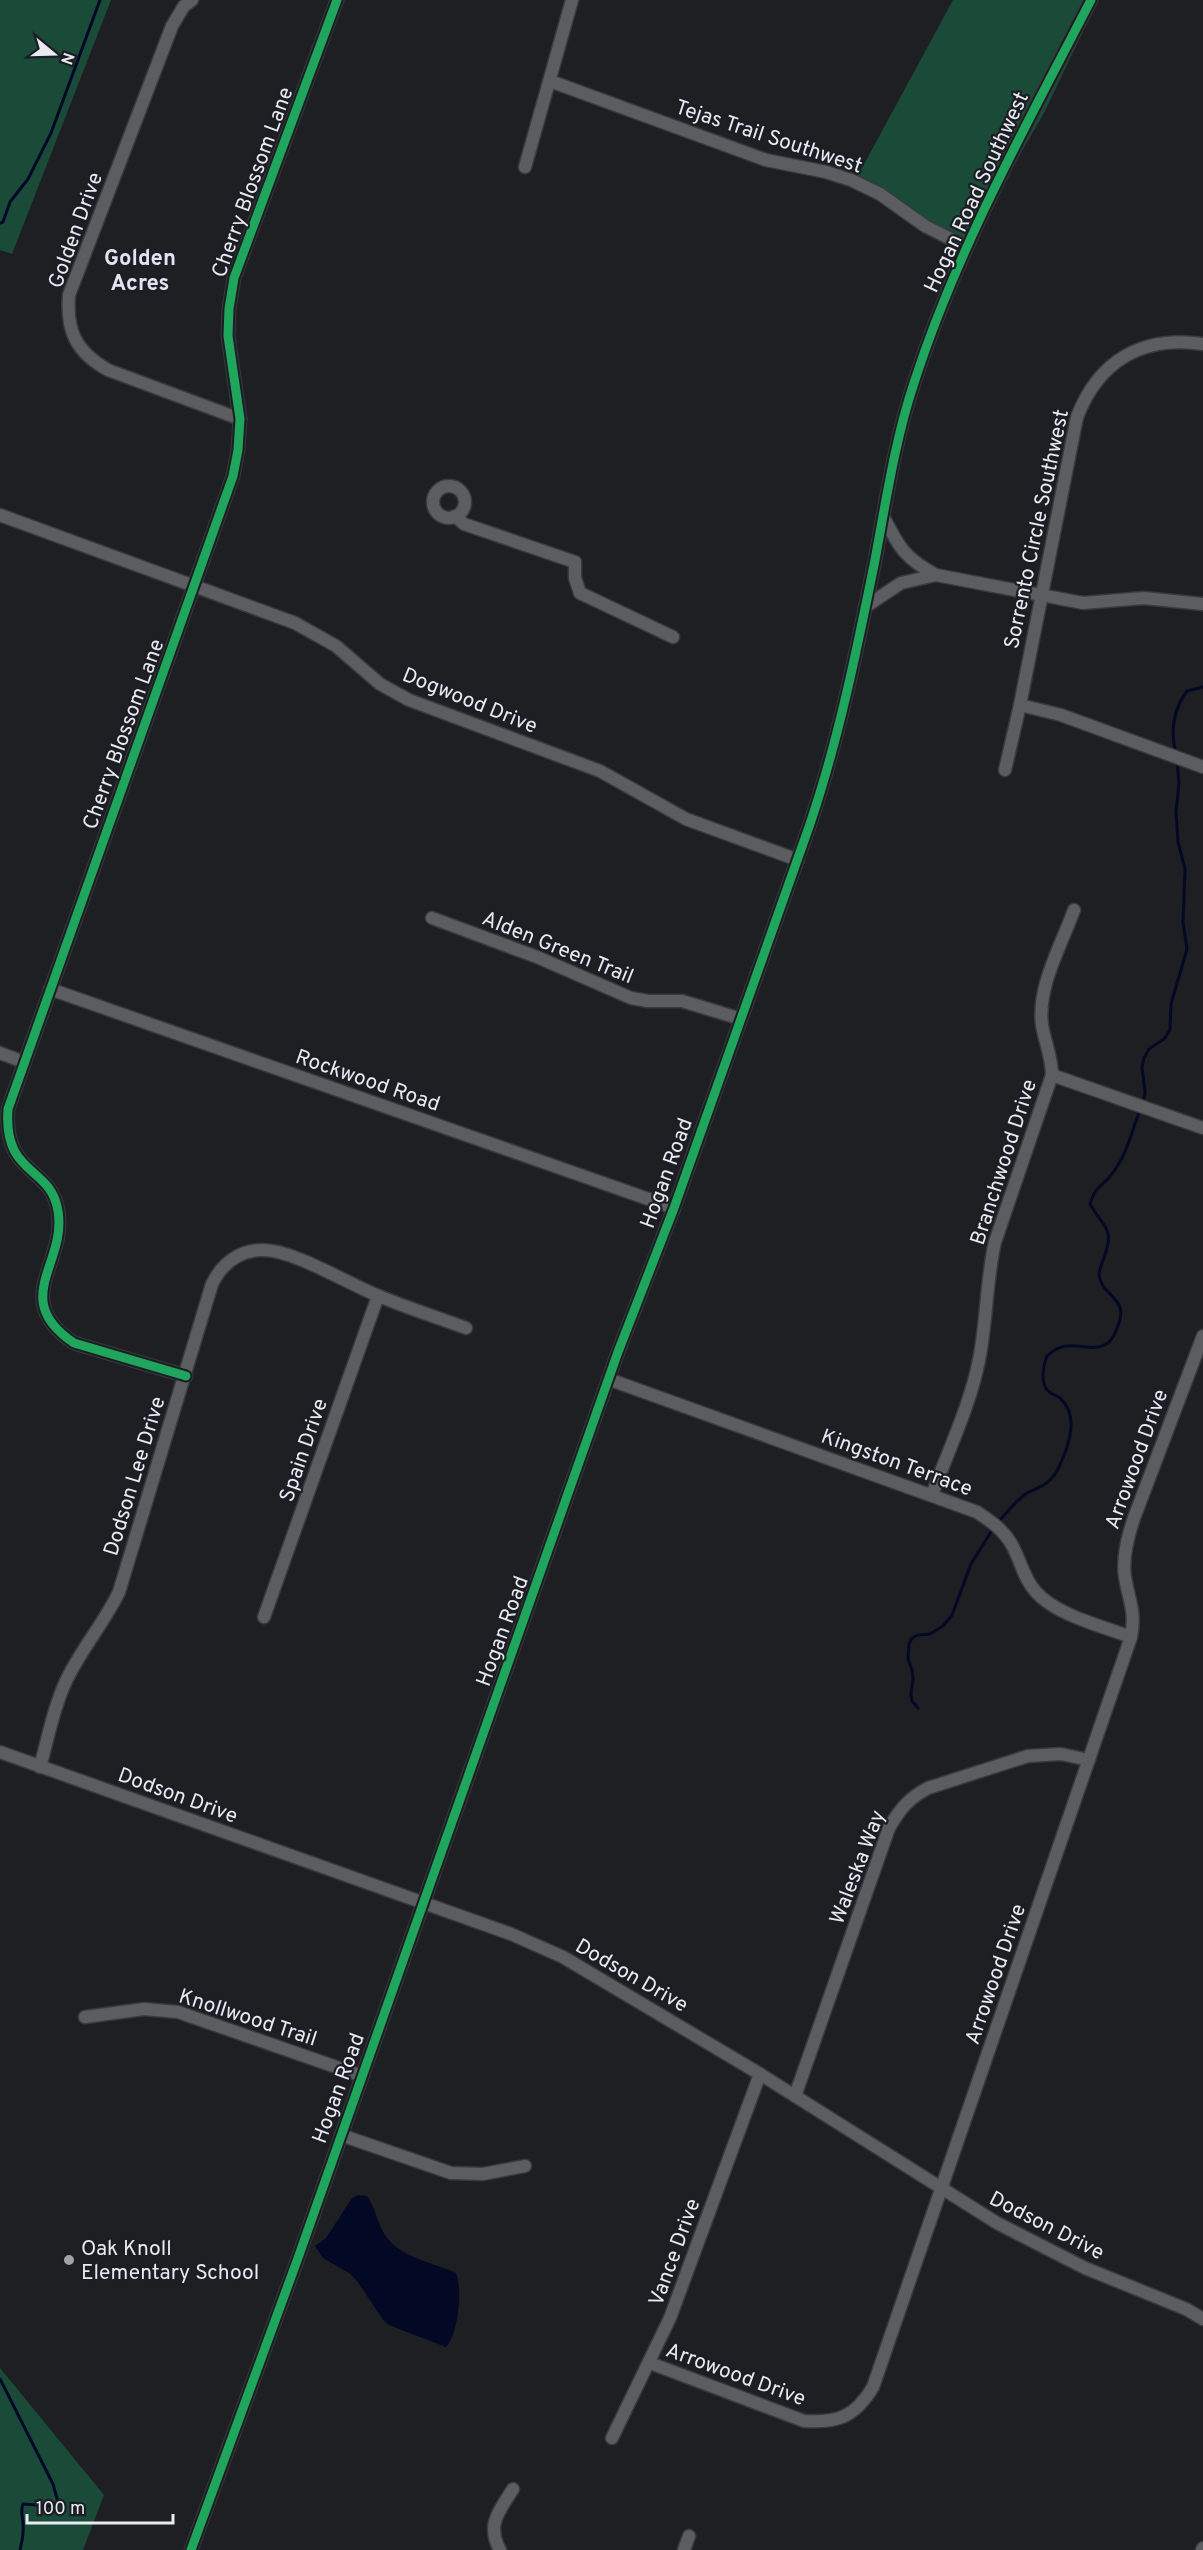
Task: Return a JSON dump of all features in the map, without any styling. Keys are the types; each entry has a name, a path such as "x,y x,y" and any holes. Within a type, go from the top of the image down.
{"street":[{"name":"Golden Drive","path":"192,0 184,6 172,26 69,295 68,314 71,332 80,349 93,362 108,370 240,419"},
{"name":"Cherry Blossom Lane","path":"186,1376 74,1343 59,1333 48,1319 43,1304 42,1289 58,1231 58,1208 47,1185 15,1155 6,1129 8,1109 233,476 240,419 228,336 234,278 337,0"},
{"path":"525,167 572,0"},
{"name":"Hogan Road Southwest","path":"839,722 865,607 898,439 913,384 937,318 967,247 1090,0"},
{"name":"Tejas Trail Southwest","path":"550,81 766,160 851,180 880,194 925,226 967,247"},
{"name":"Sorrento Circle Southwest","path":"1005,770 1077,417 1091,387 1114,363 1145,346 1180,341 1203,344"},
{"name":"Dogwood Drive","path":"0,515 313,632 336,646 380,684 409,700 600,771 686,819 798,860"},
{"path":"455,516 464,524 575,562 575,578 580,593 673,636"},
{"path":"883,516 905,554 918,565 936,575 1041,597 1083,603 1144,598 1203,604"},
{"path":"865,607 901,583 936,575"},
{"path":"1020,705 1061,715 1203,767"},
{"name":"Hogan Road","path":"191,2550 362,2076 608,1379 674,1208 798,860 824,782 839,722"},
{"name":"Branchwood Drive","path":"932,1495 979,1363 989,1269 995,1242 1052,1075 1052,1059 1042,1026 1042,1003 1074,910"},
{"name":"Alden Green Trail","path":"432,918 537,957 631,998 648,1001 682,1001 741,1019"},
{"name":"Rockwood Road","path":"50,989 674,1208"},
{"path":"0,1053 24,1062"},
{"path":"1052,1075 1203,1128"},
{"name":"Dodson Lee Drive","path":"40,1767 67,1680 106,1619 119,1592 212,1284 218,1272 228,1262 245,1252 263,1250 277,1252 317,1267 378,1296 466,1328"},
{"name":"Spain Drive","path":"264,1617 378,1296"},
{"name":"Arrowood Drive","path":"650,2363 804,2421 826,2422 848,2416 863,2403 873,2387 1131,1637 1134,1619 1124,1575 1126,1545 1134,1518 1203,1336"},
{"name":"Kingston Terrace","path":"608,1379 977,1512 998,1527 1012,1545 1029,1584 1047,1602 1062,1611 1131,1637"},
{"name":"Dodson Drive","path":"0,1752 511,1934 563,1957 760,2074 942,2189 1044,2249 1186,2309 1203,2319"},
{"name":"Waleska Way","path":"795,2096 889,1828 902,1806 928,1788 1028,1755 1061,1754 1089,1760"},
{"name":"Knollwood Trail","path":"85,2017 144,2009 178,2012 362,2076"},
{"name":"Vance Drive","path":"612,2438 670,2318 760,2074"},
{"path":"341,2134 451,2173 483,2174 525,2166"},
{"path":"500,2550 493,2538 494,2523 513,2489"},
{"path":"684,2550 689,2536"}],"green space":[{"path":"0,0 111,0 12,254 0,250"},
{"path":"953,0 1098,0 1044,113 968,244 856,179"},
{"path":"0,2368 104,2495 83,2550 0,2550"}],"water":[{"path":"358,2195 367,2196 380,2226 391,2243 408,2254 456,2273 459,2290 458,2311 454,2333 446,2347 389,2325 383,2320 357,2281 349,2273 323,2258 315,2246 326,2238 352,2198"}],"waterway":[{"path":"0,223 3,222 10,202 28,179 51,133 100,0"},
{"path":"1176,754 1173,729 1182,698 1187,691 1203,687"},
{"path":"1143,1104 1145,1092 1142,1067 1144,1058 1149,1049 1164,1039 1170,1030 1171,1004 1187,949 1183,922 1185,869 1178,842 1176,812 1179,783 1177,761"},
{"path":"998,1522 1023,1496 1043,1486 1051,1479 1060,1465 1068,1443 1071,1430 1069,1410 1060,1398 1048,1391 1043,1379 1047,1356 1063,1347 1101,1346 1108,1343 1114,1336 1121,1310 1101,1283 1099,1275 1107,1248 1108,1234 1090,1204 1095,1192 1119,1164 1140,1110"},
{"path":"918,1708 912,1701 911,1694 913,1679 908,1659 909,1644 912,1638 930,1634 943,1626 952,1615 971,1564 994,1527"},
{"path":"0,2379 53,2484 58,2502 52,2506 23,2504 23,2534 20,2550"}],"cycle path":[{"path":"186,1376 74,1343 55,1327 45,1311 43,1296 45,1280 59,1230 58,1211 54,1196 47,1185 28,1168 13,1147 8,1131 8,1109 233,476 240,419 228,336 234,278 337,0"},
{"path":"191,2550 298,2258 618,1352 674,1208 810,824 847,693 901,426 931,333 972,236 1018,140 1091,0"}],"place":[{"name":"Oak Knoll Elementary School","path":"69,2260"}],"district":[{"name":"Golden Acres","path":"140,270"}]}
